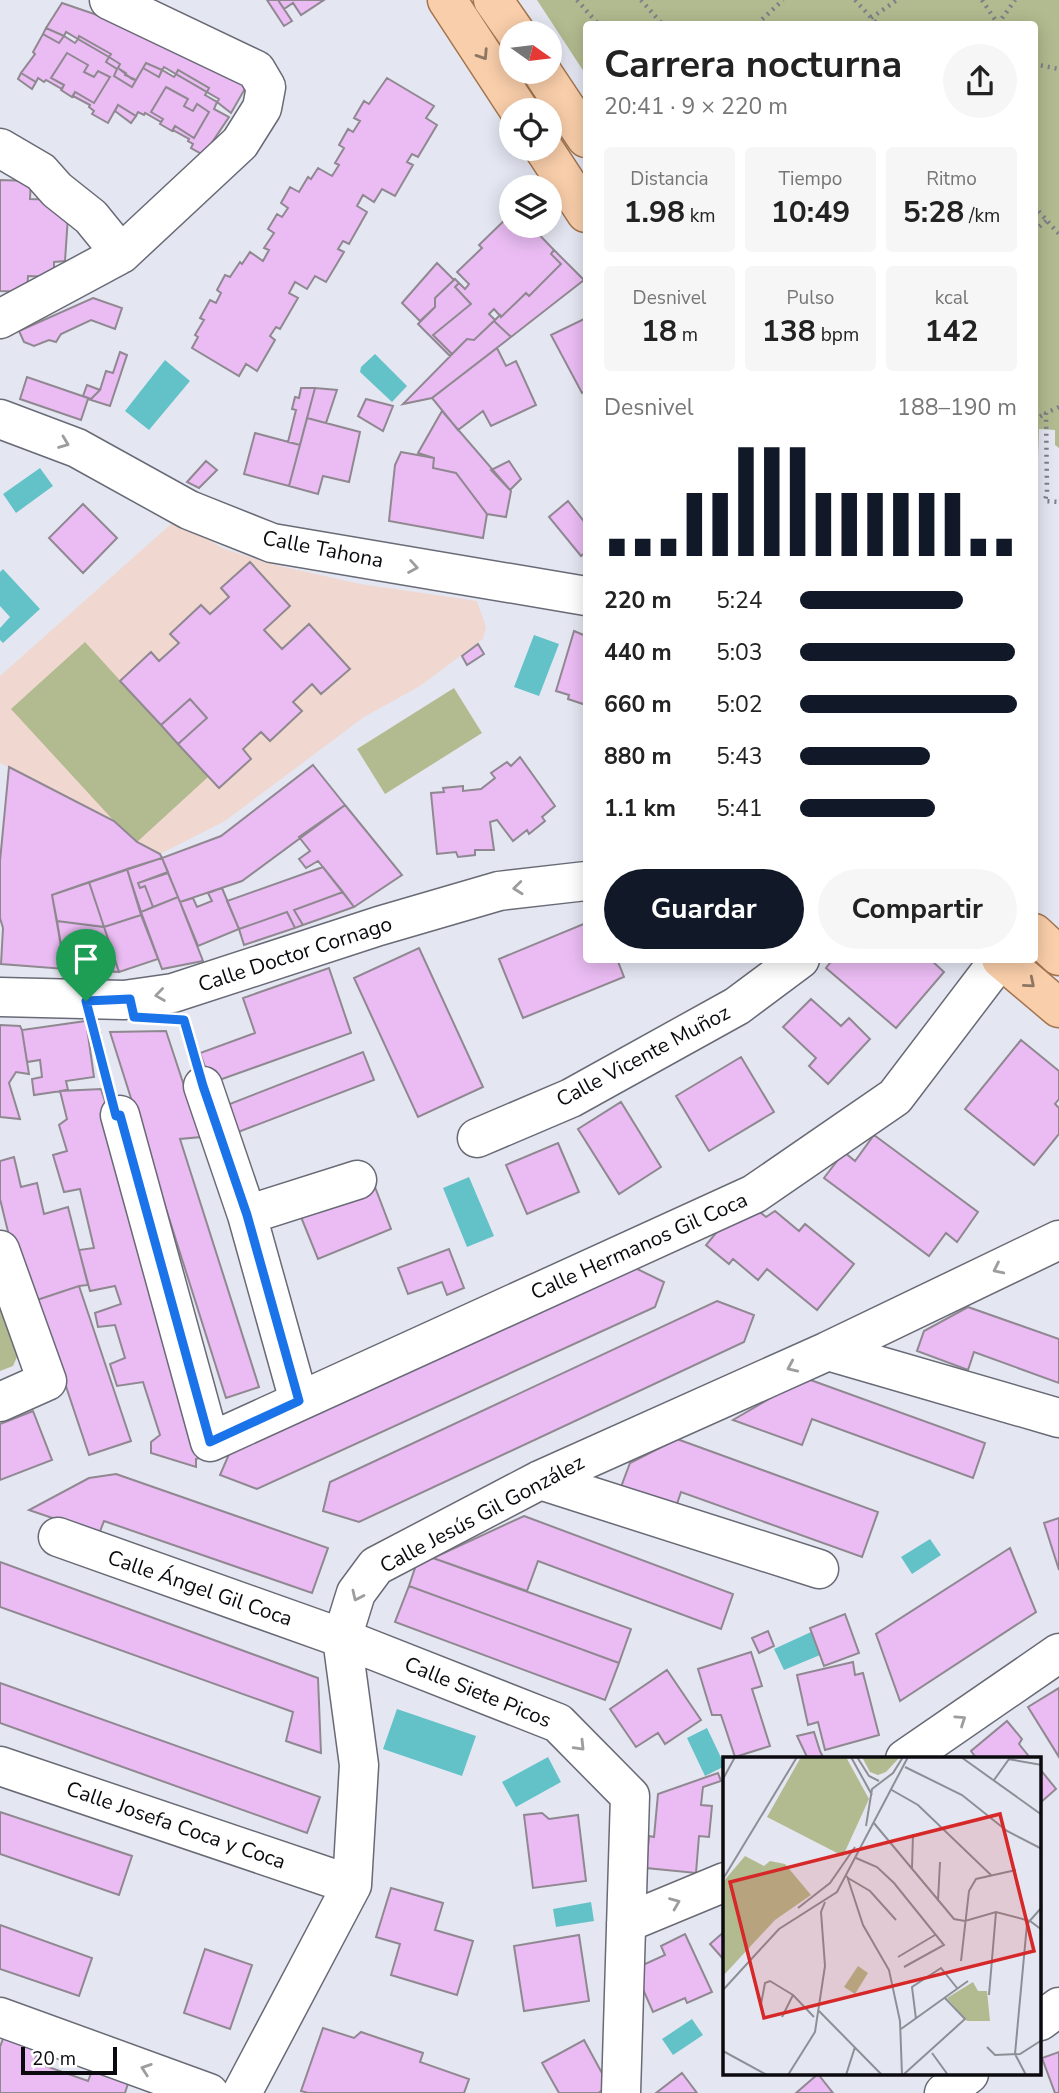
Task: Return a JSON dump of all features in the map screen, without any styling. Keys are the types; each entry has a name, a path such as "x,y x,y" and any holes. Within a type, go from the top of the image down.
{"main road":[{"path":"447,0 511,98"},
{"path":"493,0 508,21"},
{"path":"549,84 583,134"},
{"path":"552,161 583,208"},
{"path":"1038,937 1059,956"},
{"path":"1006,963 1059,1008"}],"street":[{"path":"0,319 121,254 240,143 262,108 266,87 256,70 109,0"},
{"path":"0,148 41,172 57,190 91,217 121,254"},
{"name":"Calle Tahona","path":"0,419 77,448 189,510 272,543 583,595"},
{"name":"Calle Doctor Cornago","path":"0,997 89,1001 124,1000 173,993 379,926 499,891 583,881"},
{"name":"Calle Vicente Muñoz","path":"477,1138 571,1098 737,1006 795,963"},
{"name":"Calle Hermanos Gil Coca","path":"120,1115 210,1442 754,1194 895,1097 998,963"},
{"path":"203,1086 247,1215 299,1401"},
{"path":"247,1215 357,1180"},
{"name":"Calle Jesús Gil González","path":"242,2093 352,1885 359,1765 342,1638 356,1593 376,1566 540,1480 828,1351 1059,1240"},
{"path":"0,1250 47,1381 0,1402"},
{"path":"828,1351 1059,1418"},
{"path":"540,1480 819,1569"},
{"name":"Calle Ángel Gil Coca","path":"58,1538 342,1638"},
{"name":"Calle Siete Picos","path":"342,1638 558,1723 630,1796 621,2093"},
{"path":"908,1757 1059,1653"},
{"name":"Calle Josefa Coca y Coca","path":"0,1766 352,1885"},
{"path":"626,1923 723,1883"},
{"path":"1042,2020 1059,2007"},
{"path":"0,2018 209,2093"},
{"path":"944,2093 967,2076"}],"path":[{"path":"578,0 596,21"},
{"path":"641,0 659,21"},
{"path":"760,21 783,0"},
{"path":"855,0 874,21"},
{"path":"871,18 897,0"},
{"path":"982,0 996,21"},
{"path":"1000,21 1015,0"},
{"path":"1038,65 1059,69"},
{"path":"1038,211 1059,234"},
{"path":"1038,227 1046,220"},
{"path":"1038,417 1057,410"},
{"path":"1045,413 1045,501 1059,502"},
{"path":"89,1001 120,1115"},
{"path":"184,1020 203,1086"}],"shaded area":[{"path":"171,524 208,539 222,548 271,564 360,584 477,601 486,627 483,639 420,686 364,717 225,821 160,854 137,842 114,821 0,763 0,676"}],"green space":[{"path":"537,0 1059,0 1059,448 1055,445 1055,430 1039,429 1038,459 1038,21 583,21 583,70 562,38 562,21 551,21"},
{"path":"85,642 208,777 137,842 114,821 11,709"},
{"path":"454,688 482,733 385,794 357,749"},
{"path":"0,1297 23,1343 13,1366 0,1371"}],"water":[{"path":"375,354 407,386 392,402 360,372 361,367"},
{"path":"165,360 190,381 149,430 125,411"},
{"path":"40,468 53,486 16,513 3,494"},
{"path":"3,569 40,609 3,643 0,640 0,628 10,617 0,606 0,572"},
{"path":"534,635 559,644 539,696 514,687"},
{"path":"469,1177 494,1236 467,1247 443,1188"},
{"path":"930,1539 941,1555 912,1574 901,1557"},
{"path":"811,1632 820,1655 784,1670 774,1649"},
{"path":"397,1709 476,1736 462,1776 383,1749"},
{"path":"707,1728 723,1767 705,1776 687,1738"},
{"path":"548,1757 561,1782 516,1807 502,1782"},
{"path":"591,1902 594,1921 556,1927 553,1909"},
{"path":"692,2019 703,2035 673,2055 662,2039"}],"building":[{"path":"267,0 278,0 292,21 284,26"},
{"path":"278,0 324,0 301,15 293,3 284,9"},
{"path":"62,3 232,61 254,73 231,113 217,102 219,99 207,92 209,88 178,70 176,74 164,67 162,70 146,63 136,80 132,79 118,68 120,64 109,57 111,54 79,36 78,39 66,32 64,36 46,28"},
{"path":"46,28 64,36 59,43 43,34"},
{"path":"43,34 59,43 64,36 75,43 78,39 109,57 106,62 117,69 114,76 132,87 143,68 159,77 162,70 174,77 176,74 207,92 205,95 217,102 214,109 229,117 211,144 207,157 191,148 193,144 189,139 173,130 175,126 194,138 209,112 197,104 193,111 184,106 188,99 166,87 151,112 163,119 161,122 145,113 144,115 138,112 136,116 118,105 108,123 92,114 94,111 90,105 73,96 75,92 94,103 110,77 98,71 94,77 84,72 88,65 67,53 51,78 64,85 62,89 46,80 44,82 38,78 36,82 21,73 35,54 33,52"},
{"path":"79,36 111,54 109,57 78,39"},
{"path":"67,53 88,65 84,72 94,77 98,71 110,77 94,103 75,92 72,97 61,90 64,85 51,78"},
{"path":"109,57 120,64 118,68 126,73 125,75 136,80 132,87 114,76 117,69 106,62"},
{"path":"146,63 162,70 159,77 143,68"},
{"path":"178,70 209,88 207,92 176,74"},
{"path":"21,73 36,82 32,89 18,79"},
{"path":"387,78 434,106 426,118 437,125 418,157 412,154 407,162 413,165 395,196 382,189 374,202 363,195 357,206 367,212 349,244 343,241 338,249 344,252 326,282 315,276 307,289 295,282 289,293 298,298 280,329 276,327 270,336 275,340 257,371 246,364 239,376 192,348 198,337 195,335 204,320 200,318 210,300 216,303 221,293 217,290 225,275 230,277 250,252 263,261 269,250 264,248 274,233 268,229 277,214 282,217 288,208 281,203 290,187 299,192 308,177 311,179 318,168 332,176 339,165 335,163 344,148 339,145 348,129 353,132 360,121 354,118 364,101 369,104"},
{"path":"166,87 188,99 184,106 193,111 197,104 209,112 194,138 175,126 172,131 160,124 163,119 151,112"},
{"path":"118,105 136,116 131,123 115,111"},
{"path":"0,180 31,181 30,199 59,200 59,216 68,216 65,261 54,262 54,277 28,276 27,292 0,291"},
{"path":"499,226 499,238 542,238 554,250 551,254 561,264 529,296 526,293 501,317 494,309 489,314 495,320 474,340 467,339 452,354 433,335 471,304 455,287 459,283 465,289 469,284 457,272 482,248 479,245"},
{"path":"554,250 583,281 511,337 494,321 526,293 529,296 561,264 551,254"},
{"path":"437,263 454,280 435,298 435,307 420,321 402,303"},
{"path":"455,279 459,283 455,287 471,304 433,335 452,354 450,356 418,324 435,307 435,298"},
{"path":"93,298 122,308 115,329 91,320 61,334 56,342 49,340 34,346 24,342 19,331"},
{"path":"583,319 583,392 582,393 551,335"},
{"path":"494,321 511,337 432,398 403,404 467,339 474,340"},
{"path":"497,348 506,366 516,361 536,405 491,426 483,411 458,430 432,398"},
{"path":"120,352 127,355 110,406 88,399 81,420 20,399 27,377 91,399 100,390 106,371 113,373"},
{"path":"87,385 100,390 91,399 83,396"},
{"path":"301,388 315,388 300,445 288,442 296,410 292,409 295,397 299,398"},
{"path":"315,388 337,390 326,423 307,418"},
{"path":"366,399 393,406 383,431 358,416"},
{"path":"442,411 511,491 506,517 487,514 456,473 433,468 434,458 418,453"},
{"path":"307,418 360,432 349,482 323,476 318,494 289,486"},
{"path":"255,433 300,445 289,486 244,474"},
{"path":"401,452 434,458 433,468 456,473 487,514 483,538 389,521 395,465"},
{"path":"206,461 217,470 199,488 187,482"},
{"path":"509,461 521,479 510,490 491,470"},
{"path":"568,501 583,520 583,554 581,556 549,517"},
{"path":"83,504 117,538 83,573 49,538"},
{"path":"250,562 290,606 264,630 282,649 309,624 350,669 321,694 312,684 293,702 302,711 270,741 261,732 243,749 251,759 219,788 178,744 207,718 190,699 161,725 120,681 151,652 159,661 179,643 170,634 201,605 210,614 229,597 221,588"},
{"path":"574,631 583,635 583,704 556,691"},
{"path":"478,644 484,654 467,665 462,656"},
{"path":"190,699 207,718 178,744 161,725"},
{"path":"520,757 555,806 542,817 545,821 529,834 527,830 513,841 497,820 490,822 494,850 475,850 475,855 458,857 456,852 437,854 431,793 444,792 443,788 463,786 463,791 481,789 495,778 491,773 507,762 511,766"},
{"path":"313,765 345,805 242,881 180,902 162,858 221,836"},
{"path":"9,767 114,821 137,842 160,854 162,858 52,895 65,969 1,964 3,928 0,918 0,861"},
{"path":"345,805 402,875 354,907 318,861 306,868 299,859 310,851 299,837"},
{"path":"162,858 168,872 138,883 140,888 145,886 153,907 141,912 127,869"},
{"path":"323,867 343,892 294,910 303,925 295,928 287,912 239,929 227,901"},
{"path":"127,869 141,915 104,927 89,882"},
{"path":"168,873 178,897 153,907 145,886 140,888 138,883"},
{"path":"89,882 104,927 57,921 52,895"},
{"path":"222,888 239,929 198,946 180,902 193,898 197,907 212,901 208,893"},
{"path":"343,892 354,907 303,925 294,910"},
{"path":"178,897 203,961 162,969 141,912"},
{"path":"287,912 295,928 244,945 239,929"},
{"path":"141,915 158,959 119,972 104,927"},
{"path":"57,921 104,927 119,972 65,969"},
{"path":"583,924 583,963 619,963 624,977 523,1018 499,959"},
{"path":"419,948 483,1087 418,1117 354,978"},
{"path":"830,963 934,963 944,972 896,1028 826,968"},
{"path":"329,968 351,1033 211,1083 200,1053 255,1033 243,998"},
{"path":"811,999 841,1026 849,1018 870,1039 828,1084 809,1066 816,1058 783,1027"},
{"path":"86,1021 94,1077 66,1081 68,1090 34,1095 32,1079 42,1077 40,1060 27,1062 22,1030"},
{"path":"0,1025 20,1026 22,1030 29,1074 16,1072 9,1083 20,1119 0,1117"},
{"path":"166,1031 201,1137 180,1139 259,1387 226,1398 110,1032"},
{"path":"1021,1040 1059,1071 1059,1099 1055,1104 1059,1108 1059,1134 1034,1165 965,1109"},
{"path":"363,1052 374,1080 233,1134 222,1107"},
{"path":"741,1057 774,1112 709,1151 676,1096"},
{"path":"101,1089 170,1311 206,1456 196,1459 196,1467 151,1453 151,1442 160,1435 143,1382 117,1386 110,1364 125,1358 115,1325 98,1327 95,1313 121,1304 115,1286 90,1291 79,1250 94,1248 80,1189 64,1192 53,1155 67,1151 59,1125 67,1119 60,1091"},
{"path":"621,1102 661,1167 619,1194 578,1129"},
{"path":"874,1135 978,1212 957,1242 946,1233 929,1256 824,1178 844,1152 855,1161"},
{"path":"558,1143 579,1192 527,1214 506,1165"},
{"path":"14,1157 21,1187 37,1183 44,1214 68,1207 88,1285 25,1301 0,1199 0,1161"},
{"path":"375,1187 391,1229 318,1259 301,1217"},
{"path":"744,1199 766,1217 775,1211 799,1231 805,1224 854,1264 817,1310 767,1269 758,1280 733,1259 729,1264 706,1245"},
{"path":"449,1249 464,1288 447,1295 442,1282 408,1294 398,1268"},
{"path":"629,1265 664,1282 655,1307 257,1489 220,1475 233,1445"},
{"path":"79,1286 131,1441 89,1455 37,1300"},
{"path":"717,1301 754,1315 744,1342 359,1522 323,1511 330,1482"},
{"path":"968,1307 1059,1339 1059,1383 974,1352 968,1370 917,1351 924,1331"},
{"path":"805,1378 985,1443 973,1478 812,1419 802,1445 733,1420"},
{"path":"33,1411 52,1460 0,1480 0,1424"},
{"path":"677,1439 878,1512 862,1557 681,1492 676,1507 621,1487 630,1463"},
{"path":"116,1474 328,1548 312,1593 104,1521 99,1534 29,1510 89,1478"},
{"path":"524,1516 733,1594 721,1629 538,1561 527,1591 433,1558"},
{"path":"1059,1518 1059,1570 1044,1523"},
{"path":"1010,1548 1036,1612 900,1701 876,1634"},
{"path":"433,1558 631,1629 619,1663 409,1586 416,1565"},
{"path":"0,1562 318,1678 321,1753 286,1741 293,1712 0,1607"},
{"path":"409,1586 619,1663 605,1700 395,1622"},
{"path":"845,1614 859,1653 824,1666 810,1628"},
{"path":"768,1631 774,1646 759,1653 752,1638"},
{"path":"751,1652 762,1686 752,1689 770,1746 735,1757 721,1715 712,1715 698,1669"},
{"path":"853,1662 855,1675 863,1673 879,1735 825,1750 818,1722 808,1725 797,1675"},
{"path":"667,1670 701,1720 665,1744 658,1733 636,1747 610,1709"},
{"path":"0,1683 320,1797 307,1833 0,1723"},
{"path":"1059,1688 1059,1757 1028,1707"},
{"path":"1007,1721 1022,1739 1019,1744 1029,1757 976,1757 971,1751"},
{"path":"814,1732 823,1757 807,1757 797,1736"},
{"path":"1042,1772 1056,1789 1042,1801"},
{"path":"718,1773 721,1781 703,1787 701,1805 712,1806 709,1837 699,1836 696,1873 646,1868 649,1836 654,1837 658,1794"},
{"path":"0,1812 132,1856 119,1895 0,1854"},
{"path":"542,1813 549,1819 578,1815 586,1881 533,1888 524,1815"},
{"path":"391,1888 443,1903 435,1930 473,1941 457,1995 391,1975 400,1944 376,1937"},
{"path":"0,1925 92,1958 79,1996 0,1969"},
{"path":"723,1933 723,1959 710,1944"},
{"path":"685,1934 712,1992 687,2003 685,1998 653,2012 634,1969 665,1955 661,1946"},
{"path":"579,1935 589,2001 524,2011 514,1946"},
{"path":"205,1949 252,1965 230,2029 184,2013"},
{"path":"323,2028 354,2038 361,2032 423,2053 420,2062 469,2079 464,2093 301,2091"},
{"path":"6,2030 42,2043 34,2062 88,2081 96,2061 131,2074 125,2093 0,2093 0,2047"},
{"path":"584,2040 609,2086 598,2093 559,2093 542,2063"},
{"path":"1059,2052 1059,2093 1055,2093 1042,2058"},
{"path":"682,2073 697,2093 656,2093"},
{"path":"816,2076 820,2076 833,2093 796,2093"}],"route":[{"path":"130,999 134,1017 184,1020 203,1086 247,1215 299,1401 210,1442 120,1115 116,1116 86,1001 130,999"}]}
